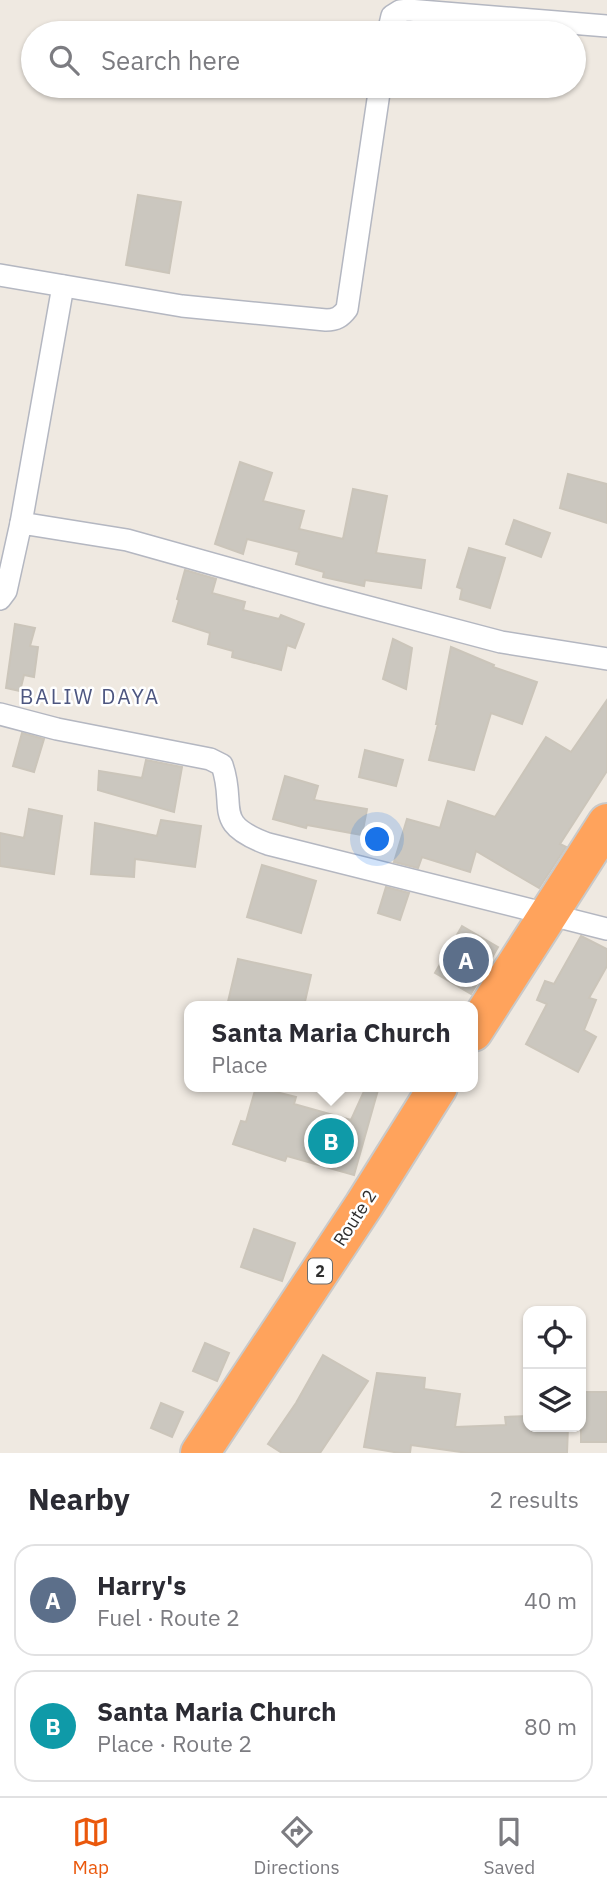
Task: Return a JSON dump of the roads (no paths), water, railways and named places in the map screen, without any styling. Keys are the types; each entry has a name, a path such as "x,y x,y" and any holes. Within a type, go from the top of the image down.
{"highway":[{"path":"478,1024 607,823"},
{"name":"Route 2","path":"200,1453 364,1205 435,1092"}],"street":[{"path":"391,21 392,16 408,10 545,21"},
{"path":"586,24 607,26"},
{"path":"0,275 182,306 326,320 341,317 346,309 378,98"},
{"path":"0,599 6,591 21,523 63,286"},
{"path":"21,523 127,540 323,596 488,639 607,659"},
{"path":"0,714 57,729 210,758 222,765 227,778 229,816 238,829 248,836 281,847 607,929"}],"place":[{"name":"Harry's","path":"466,960"},
{"name":"Santa Maria Church","path":"331,1141"}],"district":[{"name":"BALIW DAYA","path":"90,697"}]}
